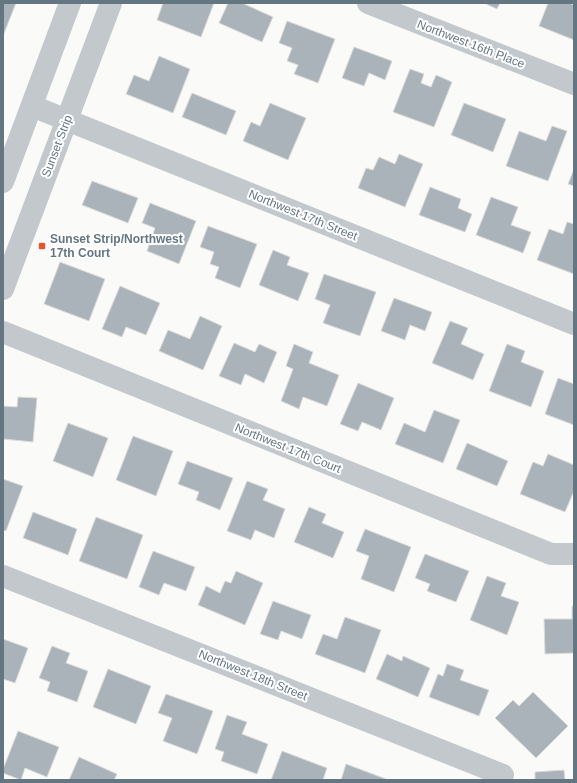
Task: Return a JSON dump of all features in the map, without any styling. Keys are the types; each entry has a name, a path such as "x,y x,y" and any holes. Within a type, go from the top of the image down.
{"street":[{"path":"3,182 70,3"},
{"name":"Sunset Strip","path":"3,289 111,3"},
{"name":"Northwest 16th Place","path":"368,3 574,84"},
{"name":"Northwest 17th Street","path":"32,106 574,324"},
{"name":"Northwest 17th Court","path":"3,332 551,554 574,554"},
{"name":"Northwest 18th Street","path":"3,576 502,777"}],"building":[{"path":"3,3 16,3 3,36"},
{"path":"163,3 214,3 201,37 157,20"},
{"path":"228,3 242,3 273,17 262,42 219,23"},
{"path":"484,3 500,3 497,9"},
{"path":"548,3 569,3 574,5 574,40 539,26"},
{"path":"287,21 335,39 318,83 294,74 298,65 287,61 292,48 279,43"},
{"path":"354,47 392,61 385,80 369,73 364,86 342,78"},
{"path":"159,56 190,69 173,113 126,94 134,75 149,81"},
{"path":"410,69 424,74 421,83 431,87 436,75 452,82 434,127 393,112"},
{"path":"192,93 236,111 226,135 182,117"},
{"path":"270,103 306,118 288,160 243,141 251,122 260,126"},
{"path":"464,103 506,119 493,152 451,135"},
{"path":"552,126 567,131 548,181 506,166 519,131 546,141"},
{"path":"399,154 423,164 405,207 358,188 366,168 373,170 379,157 395,164"},
{"path":"574,169 574,186 568,184"},
{"path":"92,181 138,198 128,223 82,205"},
{"path":"430,187 461,199 458,208 472,214 465,232 419,215"},
{"path":"491,197 518,207 511,225 531,232 523,253 476,235"},
{"path":"150,203 196,221 179,264 147,251 155,228 142,223"},
{"path":"567,222 574,224 574,274 537,260 549,229 563,234"},
{"path":"208,226 257,244 240,288 215,278 219,267 210,264 214,252 200,247"},
{"path":"273,250 290,257 287,265 309,273 298,301 259,285"},
{"path":"60,262 105,279 89,321 44,304"},
{"path":"324,274 376,292 360,336 323,323 330,305 315,299"},
{"path":"120,286 160,303 146,335 126,327 122,337 102,329"},
{"path":"394,298 432,312 425,331 410,325 405,340 381,331"},
{"path":"200,316 222,326 203,370 159,351 168,330 190,339"},
{"path":"450,321 468,328 461,344 484,354 473,380 432,363"},
{"path":"234,343 255,352 259,344 277,352 264,383 245,374 241,385 219,376"},
{"path":"294,344 313,352 309,363 339,375 327,406 303,397 299,409 281,401 293,369 286,366"},
{"path":"507,344 525,351 521,362 544,371 531,407 489,391"},
{"path":"558,378 574,384 574,425 545,414"},
{"path":"358,383 394,398 381,430 362,422 358,431 340,424"},
{"path":"18,397 37,398 33,442 3,439 3,406 17,407"},
{"path":"434,410 460,420 443,463 395,444 404,423 425,432"},
{"path":"68,423 108,438 93,477 53,461"},
{"path":"133,436 173,451 156,496 116,480"},
{"path":"467,443 508,461 497,486 456,469"},
{"path":"548,454 574,465 574,491 565,512 520,494 533,462 543,466"},
{"path":"187,461 233,478 220,510 196,500 199,492 178,484"},
{"path":"3,479 23,486 6,531 3,530"},
{"path":"247,481 268,489 263,500 285,509 274,538 255,530 251,540 227,531"},
{"path":"309,507 326,514 322,523 344,532 333,558 294,542"},
{"path":"33,512 77,529 68,555 23,538"},
{"path":"96,517 143,535 127,579 79,561"},
{"path":"365,529 411,547 394,592 361,579 369,556 356,551"},
{"path":"153,551 195,567 186,591 164,583 159,595 139,587"},
{"path":"425,554 469,571 456,602 427,591 430,584 415,578"},
{"path":"236,571 263,583 245,625 198,605 206,586 220,593 225,581 231,583"},
{"path":"487,576 506,583 501,596 519,602 507,635 470,620"},
{"path":"273,601 311,615 302,639 281,631 278,640 260,634"},
{"path":"572,606 574,606 574,653 545,654 544,619 572,619"},
{"path":"345,617 381,630 365,673 315,654 323,634 337,639"},
{"path":"3,639 28,648 15,683 3,679"},
{"path":"52,646 70,653 66,663 88,671 77,702 47,691 50,682 39,678"},
{"path":"387,654 402,661 403,656 430,668 418,697 376,679"},
{"path":"447,664 464,670 460,680 489,690 479,716 429,697 438,674 443,676"},
{"path":"108,669 151,686 136,724 93,707"},
{"path":"533,692 568,726 536,758 495,718 513,700 519,706"},
{"path":"166,694 213,711 197,754 163,741 172,718 158,713"},
{"path":"227,715 247,722 242,734 268,744 257,774 221,761 224,752 215,749"},
{"path":"18,731 59,747 47,777 25,768 21,780 3,773 3,769"},
{"path":"282,751 327,768 323,780 271,780"},
{"path":"79,757 117,774 114,780 69,780"},
{"path":"346,764 386,779 386,780 341,780"},
{"path":"564,770 565,780 535,780 535,772"}],"place":[{"name":"Sunset Strip/Northwest 17th Court","path":"42,246"}]}
